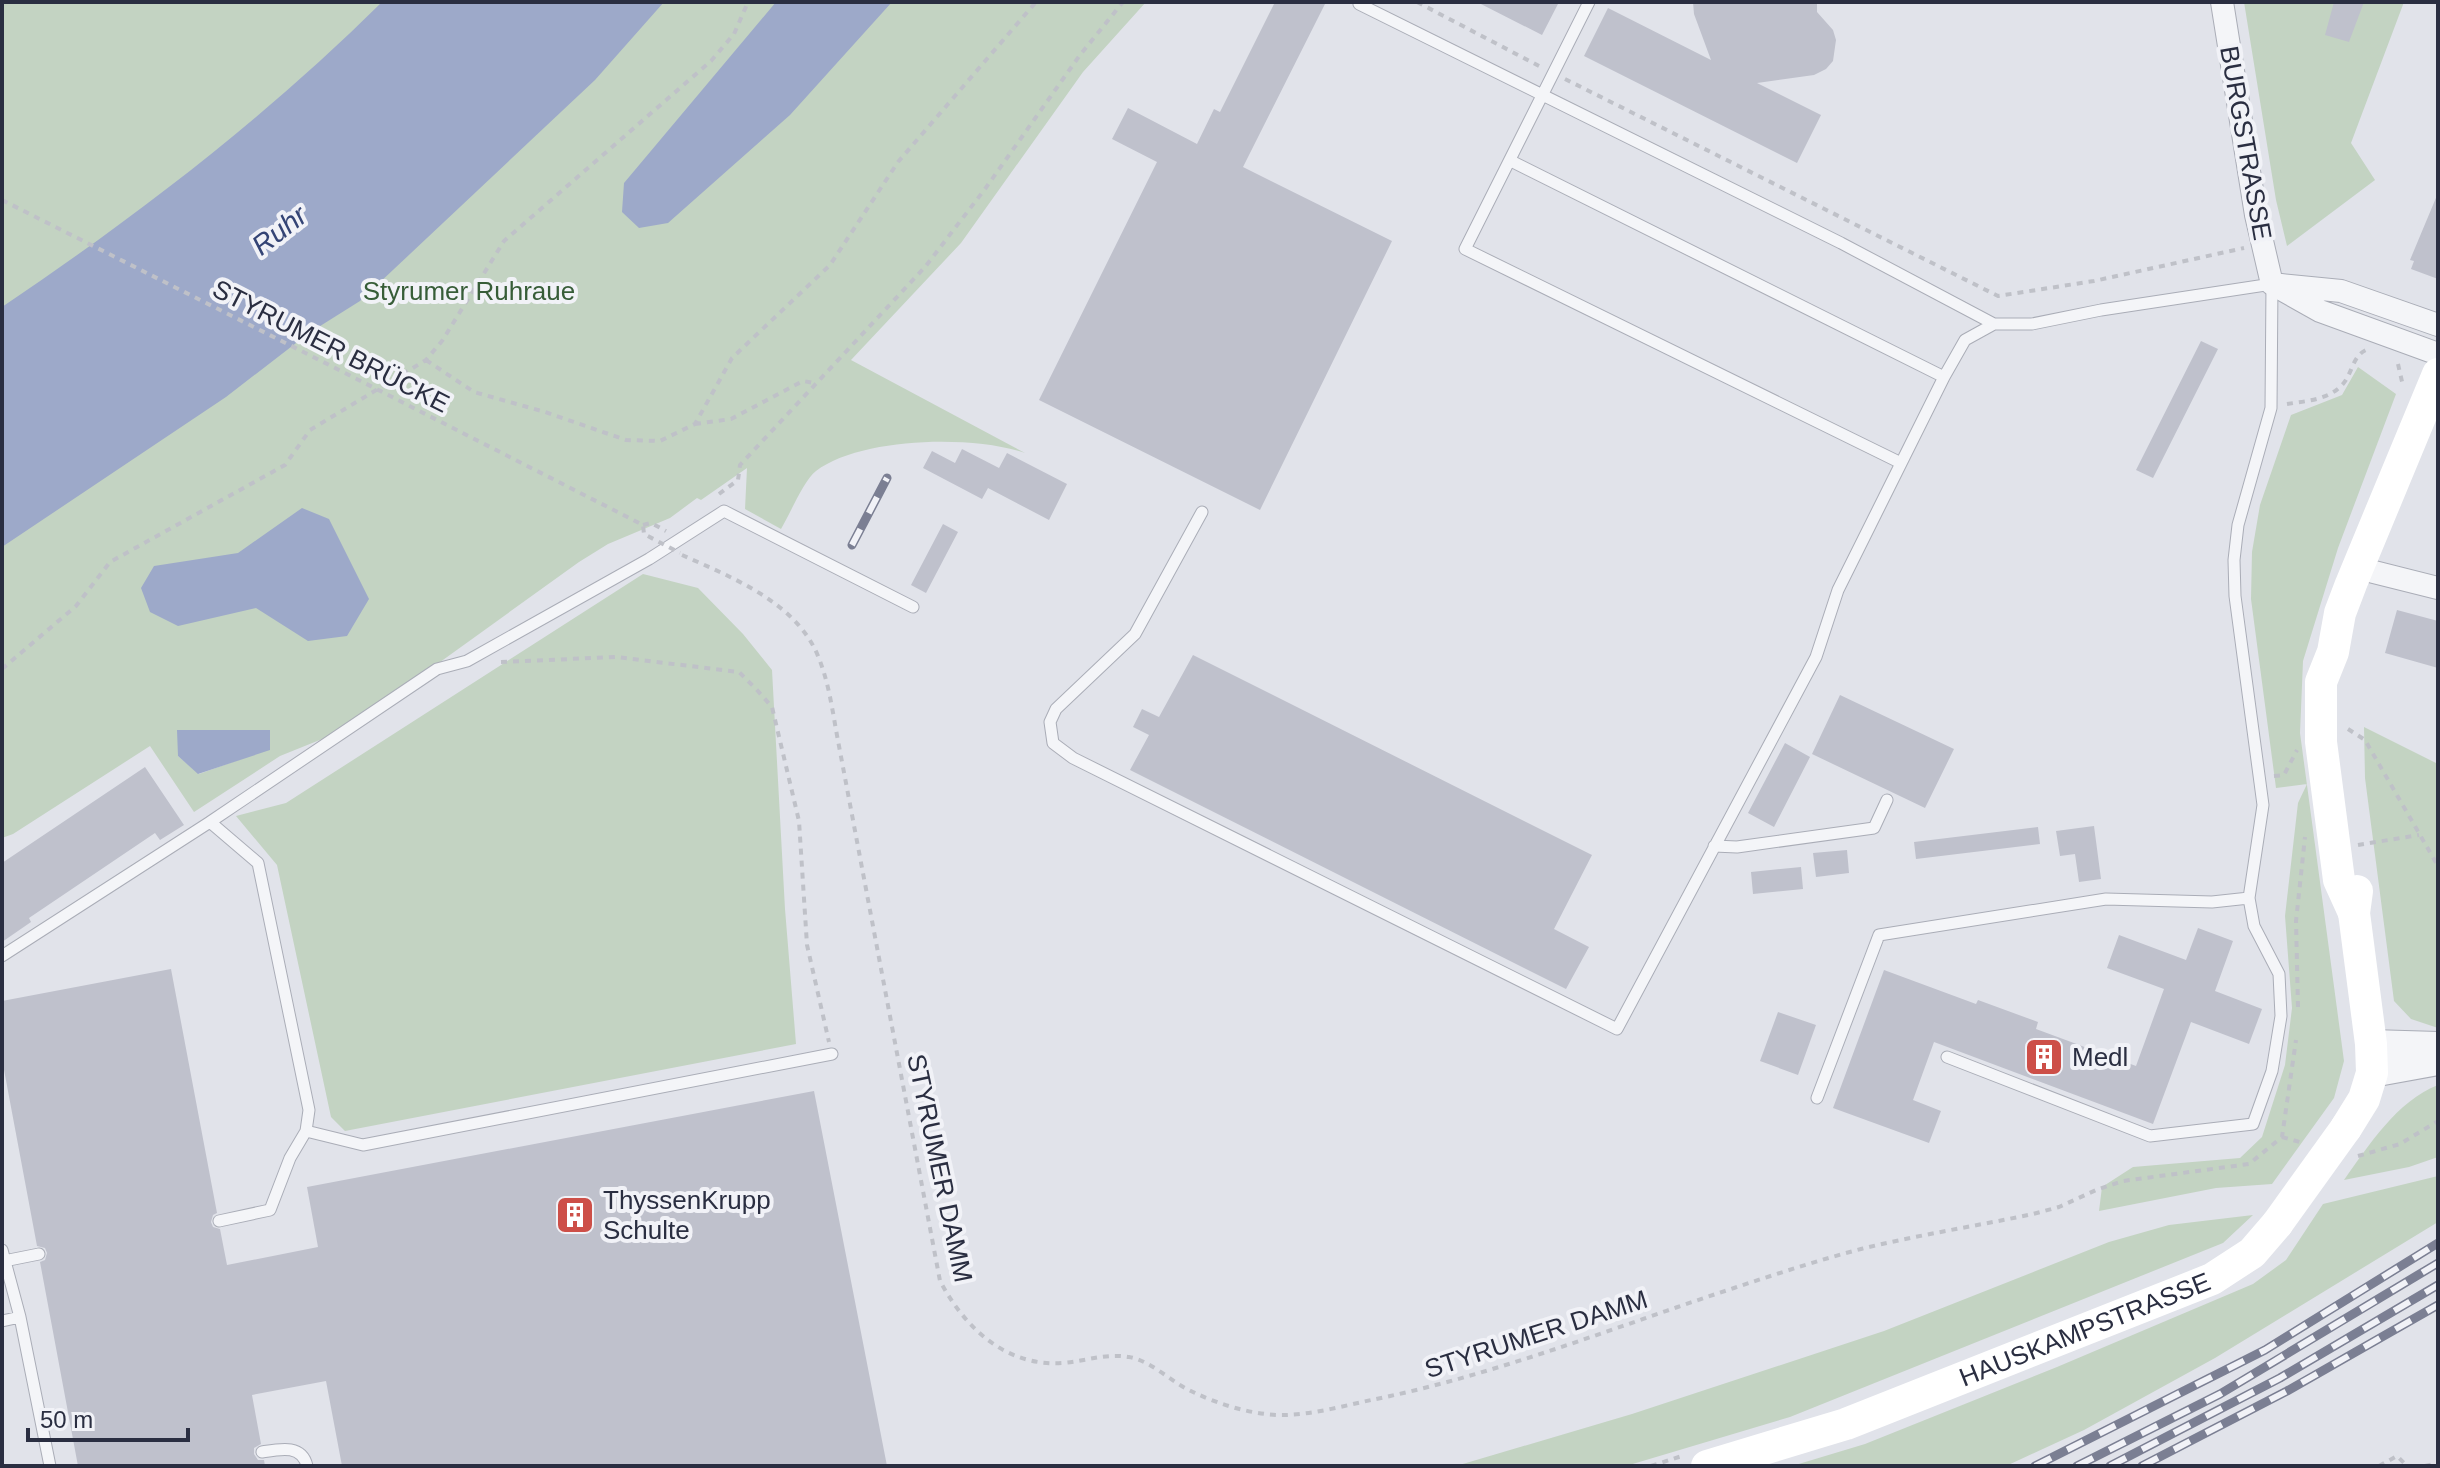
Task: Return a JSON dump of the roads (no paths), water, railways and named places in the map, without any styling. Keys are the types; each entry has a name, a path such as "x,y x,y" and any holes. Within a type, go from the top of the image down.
{"main road":[{"path":"2354,913 2339,880 2321,742 2321,682 2333,652 2340,613 2438,374"},
{"path":"2333,652 2338,722 2359,876 2354,913 2372,1058"},
{"name":"HAUSKAMPSTRASSE","path":"1707,1466 1846,1424 2212,1279 2252,1253 2352,1142 2372,1058"}],"street":[{"name":"BURGSTRASSE","path":"2222,2 2262,244 2272,284"},
{"path":"2272,284 2341,291 2438,325"},
{"path":"2272,284 2320,311 2438,354"},
{"path":"2358,568 2438,588"},
{"path":"2372,1058 2438,1046"},
{"path":"2372,1058 2438,1061"}],"lane":[{"path":"1589,2 1465,249 1901,463"},
{"path":"1359,4 1841,243 1994,324 2032,324 2101,310 2272,284 2271,408 2238,525 2234,560 2235,596 2263,805 2249,898 2254,926 2279,974 2281,1016 2272,1071 2253,1124 2150,1136 1947,1057"},
{"path":"1511,161 1944,377"},
{"path":"1202,512 1135,634 1056,709 1050,730 1053,743 1060,750 1617,1029 1816,657 1838,590 1944,377 1965,340 1994,324"},
{"path":"2,956 210,822 437,669 467,661 649,559 724,511 913,607"},
{"path":"1714,846 1737,847 1874,828 1887,800"},
{"path":"210,822 258,863 309,1110 306,1131 290,1158 270,1210 219,1221"},
{"path":"1817,1098 1879,935 2106,899 2212,902 2249,898"},
{"path":"306,1131 363,1145 832,1054"},
{"path":"39,1254 3,1256 20,1317 50,1466"},
{"path":"2,1321 20,1317"},
{"path":"262,1452 286,1449 299,1452 307,1466"}],"water":[{"name":"Ruhr","path":"382,2 664,2 595,80 360,301 309,333 226,397 2,547 2,307 199,164 293,85"},
{"path":"776,2 892,2 790,115 668,223 639,228 622,212 624,183"},
{"path":"302,508 329,519 369,599 347,636 308,641 256,608 178,626 150,612 141,588 154,566 238,553"},
{"path":"177,730 270,730 270,750 198,774 178,756"}],"railway":[{"path":"852,545 887,478"},
{"path":"2035,1466 2265,1350 2438,1243"},
{"path":"2077,1466 2220,1394 2438,1263"},
{"path":"2110,1466 2280,1378 2438,1285"},
{"path":"2142,1466 2287,1391 2438,1305"}],"place":[{"name":"Medl","path":"2044,1057"},
{"name":"ThyssenKrupp Schulte","path":"575,1215"}],"park label":[{"name":"Styrumer Ruhraue","path":"469,291"}]}
